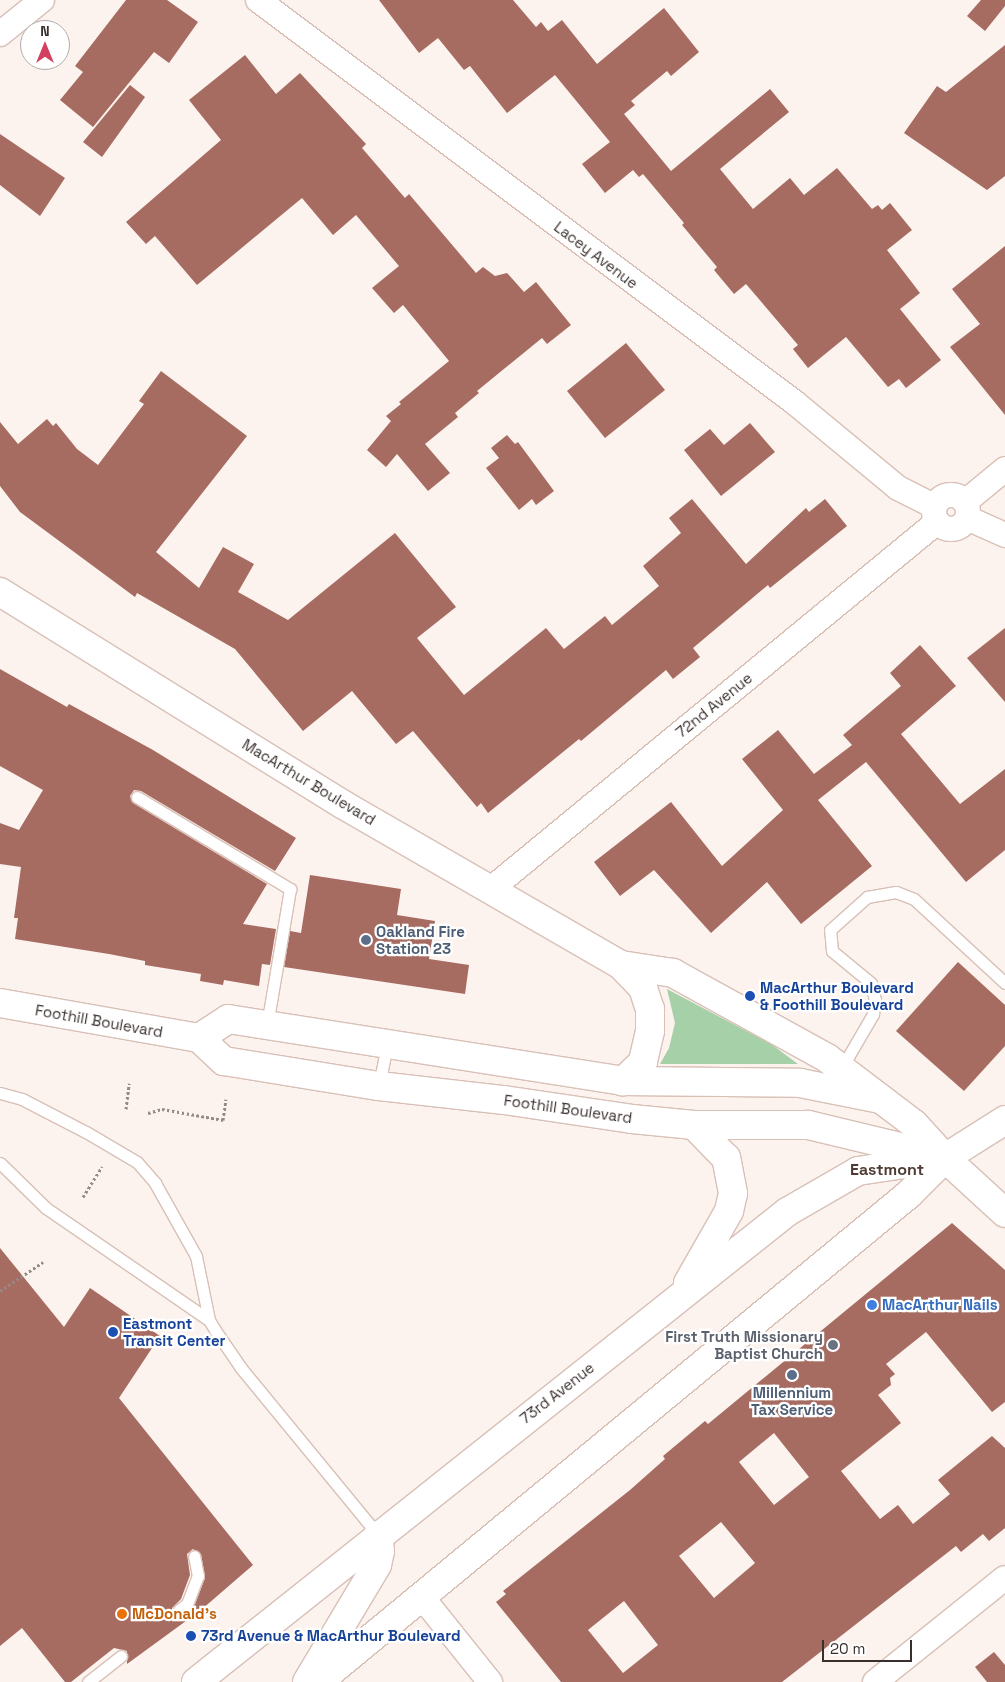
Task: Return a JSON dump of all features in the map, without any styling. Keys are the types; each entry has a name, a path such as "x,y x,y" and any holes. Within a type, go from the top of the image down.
{"main road":[{"name":"MacArthur Boulevard","path":"0,592 342,804 621,965 643,988 650,1009 650,1031 643,1062 623,1081"},
{"name":"MacArthur Boulevard","path":"621,965 673,973 841,1069 914,1124 945,1158 1005,1213"},
{"name":"Foothill Boulevard","path":"0,1003 199,1038 224,1062 379,1086 694,1125 808,1125 945,1158"},
{"path":"199,1038 228,1019 623,1081 800,1083 880,1099"},
{"name":"73rd Avenue","path":"318,1682 908,1195 945,1158 1005,1120"},
{"path":"680,1296 729,1211 733,1193 726,1158 694,1125"},
{"name":"73rd Avenue","path":"196,1682 378,1535 787,1212 858,1170 945,1158"},
{"path":"306,1682 377,1565 380,1551 378,1535"}],"street":[{"path":"0,34 42,0"},
{"name":"Lacey Avenue","path":"258,0 794,402 898,488 936,514 949,529 963,524 966,510"},
{"path":"1005,469 966,510 1005,535"},
{"name":"72nd Avenue","path":"491,889 936,514"},
{"path":"876,1682 1005,1578"},
{"path":"422,1597 490,1682"}],"lane":[{"path":"137,797 290,889 267,1025"},
{"path":"841,1069 873,1014 874,1000 871,983 832,951 829,940 830,930 852,908 882,892 896,892 914,899 1005,983"},
{"path":"379,1086 387,1044"},
{"path":"0,1092 38,1108 137,1162 155,1184 196,1256 209,1320"},
{"path":"0,1163 46,1208 209,1320 241,1368 378,1535"},
{"path":"179,1610 187,1604 198,1576 194,1556"},
{"path":"88,1682 121,1656"}],"path":[{"path":"126,1109 129,1083"},
{"path":"148,1113 162,1109 223,1120 226,1099"},
{"path":"83,1197 102,1166"},
{"path":"0,1291 43,1262"}],"green space":[{"path":"667,989 771,1044 798,1064 660,1064 669,1048 675,1023"}],"building":[{"path":"126,0 167,0 198,22 169,63 154,52 93,127 60,100 83,72 75,66"},
{"path":"379,0 513,0 536,27 541,22 548,31 562,20 597,64 664,8 699,52 671,76 667,71 631,101 635,105 624,114 671,171 770,89 789,112 720,169 753,209 790,178 804,195 837,168 872,209 878,205 882,210 890,203 912,230 887,250 920,293 900,309 941,360 906,388 899,379 888,387 846,337 808,368 793,349 798,345 746,284 734,294 714,270 717,267 682,225 684,223 643,174 639,177 633,170 605,193 582,164 610,142 555,75 507,113 470,66 464,70 438,38 419,53"},
{"path":"981,0 1005,0 1005,6 985,31 967,16"},
{"path":"1005,45 1005,176 987,190 904,133 937,86 946,92"},
{"path":"245,55 276,94 300,73 366,144 362,148 405,198 409,194 476,273 483,267 495,276 507,273 524,292 536,282 571,325 547,344 542,338 477,391 479,393 455,413 458,417 425,444 450,473 428,491 397,454 386,467 367,450 391,421 386,416 401,404 399,402 449,361 403,305 394,313 372,288 399,266 356,215 333,235 302,198 197,285 155,236 146,244 126,222 221,140 189,100"},
{"path":"130,85 145,97 102,157 83,142"},
{"path":"0,134 65,178 40,216 0,185"},
{"path":"1005,246 1005,415 950,347 980,324 952,289"},
{"path":"626,343 665,390 605,438 567,391"},
{"path":"161,371 247,436 156,552 199,588 223,547 254,564 238,592 288,620 395,533 456,607 417,638 464,695 546,628 564,649 605,616 612,625 659,586 643,566 681,533 669,518 692,499 746,564 806,508 809,512 825,499 847,526 770,588 768,585 693,648 700,657 673,679 666,670 581,741 579,739 488,813 481,803 477,807 413,731 396,744 352,691 303,731 235,649 137,593 135,597 20,512 0,486 0,422 18,444 47,419 53,426 56,423 77,449 98,465 144,404 139,401"},
{"path":"750,423 775,452 721,496 684,450 710,429 724,445"},
{"path":"507,435 515,444 518,442 554,491 536,505 532,499 519,510 486,468 499,458 491,448"},
{"path":"1005,628 1005,702 967,658"},
{"path":"920,645 956,686 901,734 960,804 1005,769 1005,850 966,882 866,762 818,800 872,866 801,924 767,882 711,933 654,870 620,896 594,862 671,802 722,866 783,810 742,759 778,730 814,774 852,745 843,735 901,686 890,673"},
{"path":"0,669 67,707 69,704 153,750 296,838 275,871 141,791 134,790 130,796 133,803 267,884 243,924 276,929 270,965 262,964 259,986 224,980 223,985 200,981 201,974 145,965 145,961 15,939 18,918 14,918 21,867 0,864 0,823 19,830 43,790 0,766"},
{"name":"Oakland Fire Station 23","path":"310,875 401,889 397,915 435,921 429,959 469,965 465,994 284,967 290,931 301,933"},
{"path":"958,962 1005,1005 1005,1046 964,1091 896,1031"},
{"path":"952,1223 1005,1270 1005,1402 992,1412 926,1332 886,1364 895,1374 890,1378 891,1385 878,1395 901,1423 841,1471 880,1519 898,1505 913,1524 950,1494 938,1480 992,1436 1005,1448 1005,1528 989,1541 983,1534 961,1552 956,1546 782,1682 561,1682 496,1602 506,1594 503,1591 630,1490 665,1459 663,1456 705,1421 708,1424","holes":["774,1433 809,1477 774,1505 739,1462","721,1522 755,1563 714,1598 679,1556","624,1601 658,1645 623,1673 588,1630"]},
{"path":"0,1248 64,1327 90,1288 160,1336 119,1398 253,1565 201,1610 127,1664 127,1651 114,1648 71,1682 65,1682 22,1628 0,1646","holes":["193,1549 201,1554 205,1578 194,1607 184,1616 177,1617 172,1608 181,1599 190,1575 187,1554"]},
{"path":"994,1652 1005,1665 1005,1682 987,1682 975,1667"}],"place":[{"name":"Oakland Fire Station 23","path":"366,940"},
{"name":"MacArthur Boulevard & Foothill Boulevard","path":"750,996"},
{"name":"MacArthur Nails","path":"872,1305"},
{"name":"Eastmont Transit Center","path":"113,1332"},
{"name":"First Truth Missionary Baptist Church","path":"833,1345"},
{"name":"Millennium Tax Service","path":"792,1375"},
{"name":"McDonald's","path":"122,1614"},
{"name":"73rd Avenue & MacArthur Boulevard","path":"191,1636"}],"district":[{"name":"Eastmont","path":"887,1170"}]}
